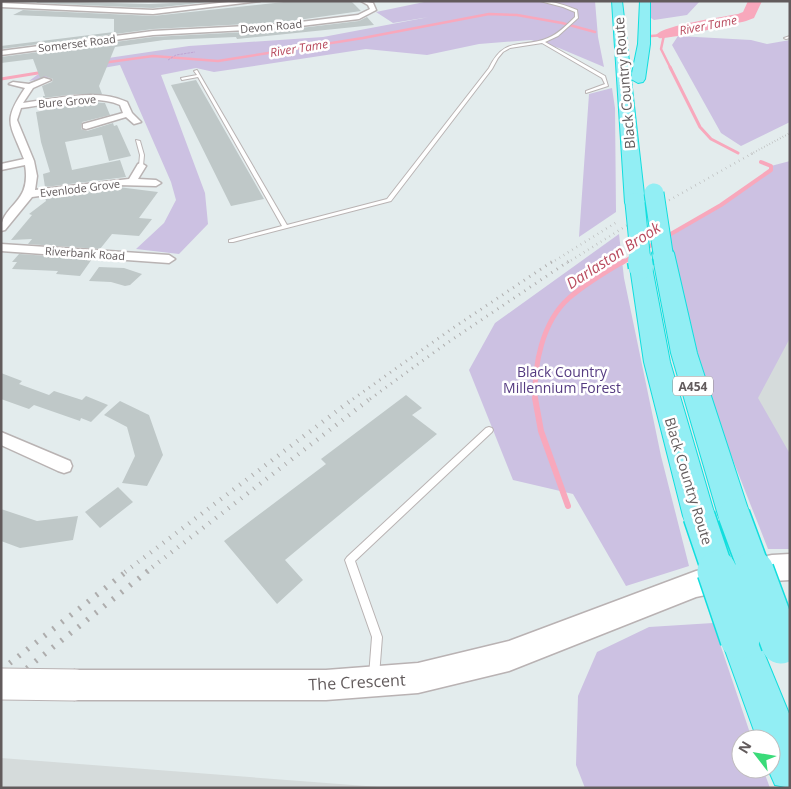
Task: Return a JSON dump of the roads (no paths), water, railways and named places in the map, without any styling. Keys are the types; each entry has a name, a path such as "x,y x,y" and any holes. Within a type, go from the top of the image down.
{"highway":[{"name":"Black Country Route","path":"617,1 624,94 645,301 666,404 699,516 740,639 790,770"},
{"name":"Black Country Route","path":"629,1 641,105"},
{"path":"638,79 644,44 645,1"},
{"path":"607,43 624,94"},
{"name":"A454","path":"653,188 669,292 698,405 734,516 785,654"}],"street":[{"path":"3,6 153,22 257,1"},
{"name":"Devon Road","path":"153,22 274,26 350,18 365,14 373,10 371,4 364,1"},
{"name":"Somerset Road","path":"1,53 153,22"},
{"path":"13,84 30,86 47,80"},
{"path":"1,228 29,194 32,176 29,161 13,120 17,106 30,86"},
{"name":"Bure Grove","path":"17,106 100,97 113,99 124,104 128,114 137,122"},
{"path":"86,126 128,114"},
{"path":"1,122 13,120"},
{"path":"1,167 29,161"},
{"name":"Evenlode Grove","path":"132,182 141,166"},
{"name":"Evenlode Grove","path":"29,194 109,183 156,183"},
{"name":"Riverbank Road","path":"1,247 169,259"},
{"path":"1,438 64,466"},
{"name":"The Crescent","path":"1,684 326,685 373,683 418,678 510,656 696,584 772,568 790,567"}],"lane":[{"path":"231,241 389,200 491,68 496,55 510,46 549,39 577,17 576,11 564,6 541,1"},
{"path":"541,41 604,77 607,85 587,92"},
{"path":"196,71 285,227"},
{"path":"182,79 199,76"},
{"path":"138,141 142,155 141,166"},
{"path":"373,683 377,637 350,560 489,430"}],"waterway":[{"name":"River Tame","path":"664,35 679,30 741,18 749,15 755,1"},
{"name":"River Tame","path":"102,63 153,56 218,61 363,38 489,14 517,15 562,23 595,32"},
{"name":"Darlaston Brook","path":"651,36 664,35 661,49 700,127 711,139 738,153"},
{"name":"River Tame","path":"1,79 44,72"},
{"name":"Darlaston Brook","path":"643,250 721,205 771,170 771,166 761,162"},
{"name":"Darlaston Brook","path":"622,263 635,255"},
{"name":"Darlaston Brook","path":"535,398 538,358 552,319 575,293 595,278 624,261"},
{"name":"Darlaston Brook","path":"535,398 541,431 568,506"}],"railway":[{"path":"751,154 790,133"},
{"path":"567,263 650,211 753,153"},
{"path":"551,263 617,222"},
{"path":"353,399 450,330 553,261"},
{"path":"370,399 447,343 569,261"},
{"path":"125,572 354,398"},
{"path":"146,572 371,398"},
{"path":"1,670 127,571"},
{"path":"1,689 148,571"}],"park label":[{"name":"Black Country Millennium Forest","path":"562,380"}]}
